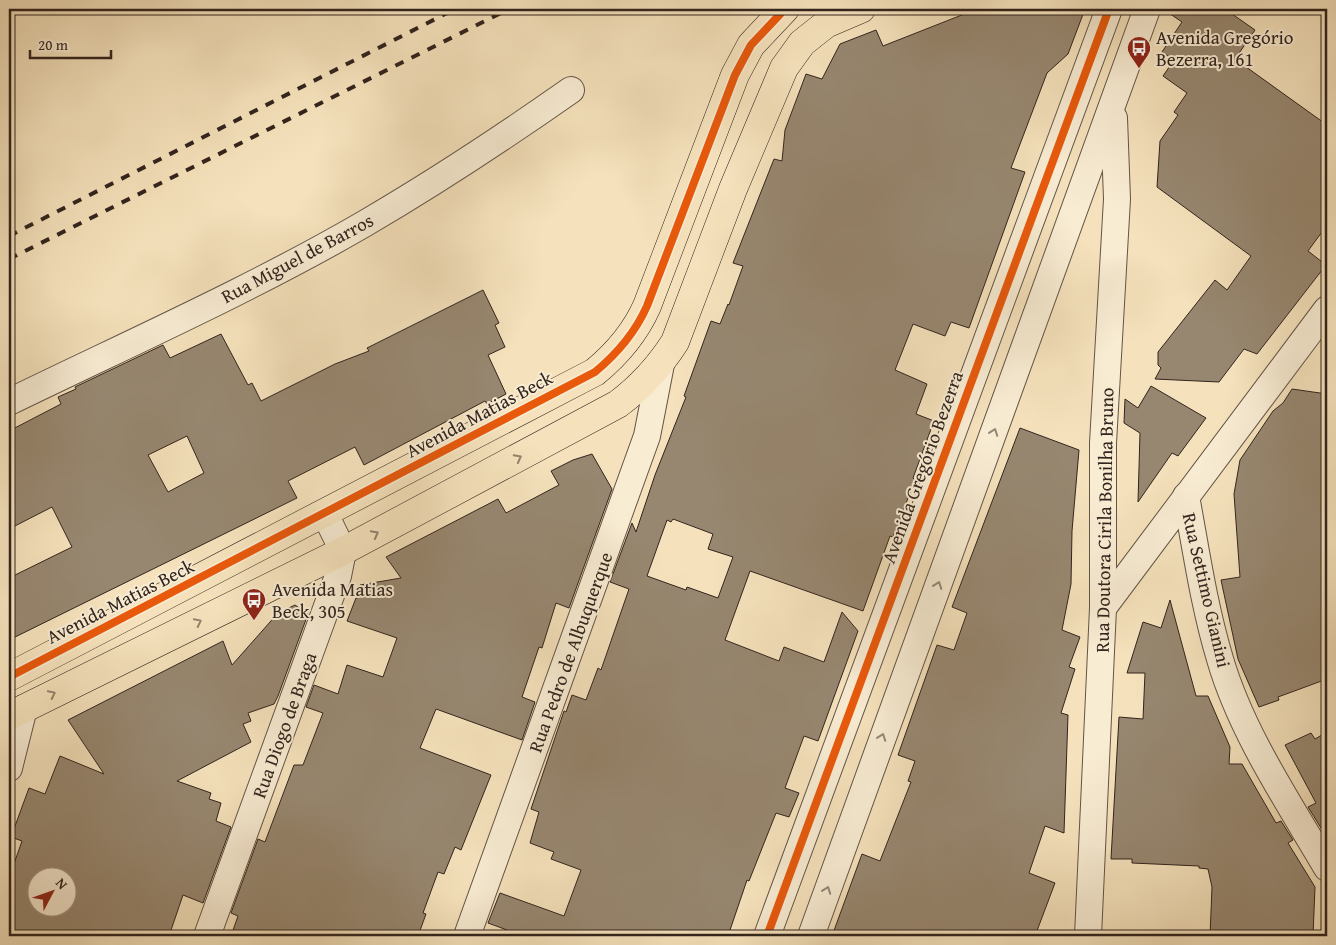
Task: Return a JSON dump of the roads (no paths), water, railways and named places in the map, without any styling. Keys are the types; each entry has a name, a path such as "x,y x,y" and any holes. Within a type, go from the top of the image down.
{"main road":[{"name":"Avenida Matias Beck","path":"9,677 595,372 613,358 633,333 647,306 735,75 751,46 785,9"},
{"path":"16,712 343,551 618,404 640,388 661,364 675,342 733,189 784,68 802,43 826,24 862,9"}],"street":[{"name":"Avenida Gregório Bezerra","path":"767,936 1109,9"},
{"path":"811,936 1147,9"},
{"name":"Rua Miguel de Barros","path":"9,402 221,299 363,224 481,154 571,90"},
{"name":"Rua Doutora Cirila Bonilha Bruno","path":"1088,936 1103,608 1103,443 1117,199 1114,103"},
{"path":"1103,608 1327,310"},
{"name":"Rua Pedro de Albuquerque","path":"467,936 647,436 661,364"},
{"name":"Rua Settimo Gianini","path":"1186,496 1220,660 1240,712 1270,770 1327,868"},
{"path":"325,514 343,551"},
{"name":"Rua Diogo de Braga","path":"207,936 338,576 343,551"},
{"path":"9,768 16,712"}],"railway":[{"path":"9,236 455,9"},
{"path":"9,259 509,9"}],"place":[{"name":"Avenida Gregório Bezerra, 161","path":"1139,69"},
{"name":"Avenida Matias Beck, 305","path":"254,621"}]}
